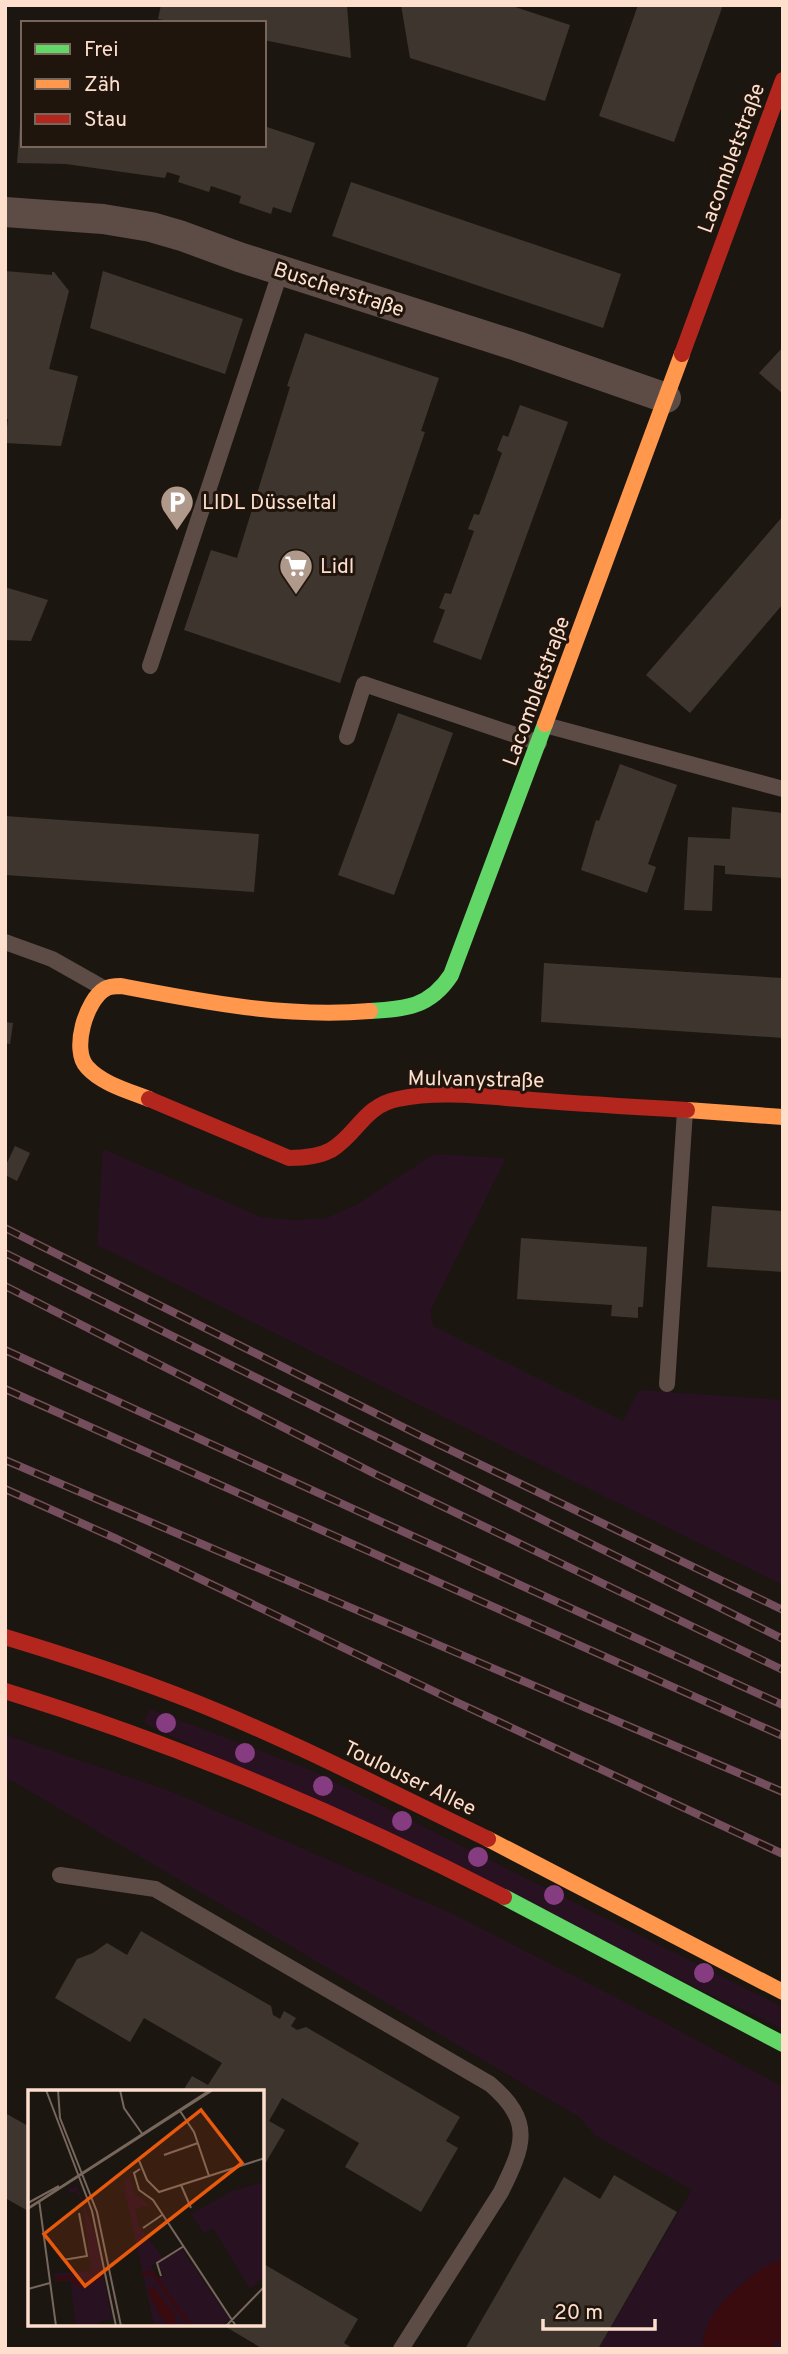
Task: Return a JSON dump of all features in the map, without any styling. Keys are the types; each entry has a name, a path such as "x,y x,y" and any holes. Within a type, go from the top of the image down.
{"street":[{"name":"Lacombletstraße","path":"105,989 121,986 256,1011 340,1015 410,1007 434,996 444,984 454,969 539,743 783,80"},
{"name":"Buscherstraße","path":"5,212 103,219 151,228 517,346 666,398"},
{"name":"Mulvanystraße","path":"105,989 87,1014 82,1029 79,1047 82,1061 90,1072 123,1090 289,1158 317,1156 327,1151 336,1146 367,1111 391,1100 406,1097 484,1096 783,1117"},
{"name":"Toulouser Allee","path":"5,1637 93,1664 194,1702 321,1759 500,1845 783,1992"},
{"path":"5,1691 73,1711 157,1743 293,1798 423,1856 566,1928 783,2044"}],"lane":[{"path":"150,666 281,270"},
{"path":"347,737 364,684 539,743"},
{"path":"545,725 783,789"},
{"path":"5,942 52,959 105,989"},
{"path":"667,1384 685,1111"},
{"path":"60,1875 155,1889 490,2084 511,2105 516,2113 522,2143 513,2168 501,2192 401,2349"}],"shaded area":[{"path":"103,1149 261,1217 293,1220 326,1218 356,1205 434,1154 506,1158 430,1311 433,1326 623,1421 639,1390 783,1400 783,1585 97,1245"},
{"path":"150,1709 311,1770 783,2007 783,2029 144,1723"},
{"path":"5,1735 170,1791 451,1913 654,2017 783,2087 783,2349 598,2349 692,2190 596,2136 579,2117 11,1780 5,1780"}],"building":[{"path":"161,5 347,5 351,58 266,40 266,21 158,19"},
{"path":"401,5 509,5 570,25 545,101 410,58"},
{"path":"638,5 723,5 674,142 599,116"},
{"path":"21,111 21,147 266,147 266,127 315,143 291,213 273,207 271,214 239,203 241,196 211,186 209,192 178,182 180,176 167,172 165,178 66,164 17,163"},
{"path":"351,182 621,274 603,328 332,236"},
{"path":"5,271 52,275 54,272 69,291 49,369 78,376 61,446 5,443 8,419 5,419"},
{"path":"103,271 243,319 225,374 90,328"},
{"path":"305,333 439,378 421,431 425,432 340,683 184,630 211,550 237,558"},
{"path":"783,347 783,394 759,373"},
{"path":"520,405 568,422 481,660 433,642 445,610 439,608 445,593 451,594 474,531 468,529 474,514 479,515 502,453 497,450 503,435 508,437"},
{"path":"783,516 783,604 690,713 646,675"},
{"path":"5,587 48,600 31,641 5,640"},
{"path":"398,713 453,733 394,895 338,875"},
{"path":"620,764 677,785 648,864 656,867 647,893 581,870 596,820 599,821"},
{"path":"732,807 783,813 783,878 725,874 725,866 714,865 712,911 684,910 688,837 730,839"},
{"path":"5,816 259,834 254,892 5,875"},
{"path":"544,963 783,978 783,1038 541,1022"},
{"path":"5,1022 13,1023 10,1044 5,1043"},
{"path":"15,1146 30,1153 17,1181 5,1175 5,1167"},
{"path":"712,1206 783,1211 783,1272 707,1267"},
{"path":"521,1238 647,1247 643,1307 638,1307 638,1318 611,1316 612,1305 517,1299"},
{"path":"141,1931 271,2006 273,2015 280,2019 284,2011 296,2018 291,2026 297,2030 306,2027 460,2117 446,2141 458,2148 421,2212 345,2167 359,2143 282,2098 269,2121 285,2130 264,2166 264,2090 184,2090 192,2076 208,2085 222,2063 144,2018 130,2042 55,1998 77,1959 93,1953 107,1943 127,1955"},
{"path":"5,2113 28,2126 28,2211 5,2198"},
{"path":"614,2175 677,2212 598,2349 465,2349 564,2177 600,2199"},
{"path":"264,2264 358,2319 344,2343 354,2349 263,2349 224,2326 264,2326"}],"waterway":[{"path":"735,2349 737,2340 747,2325 783,2294"}],"railway":[{"path":"5,1228 419,1435 783,1610"},
{"path":"5,1253 783,1639"},
{"path":"5,1286 377,1475 783,1670"},
{"path":"5,1350 783,1705"},
{"path":"5,1389 783,1736"},
{"path":"5,1460 783,1792"},
{"path":"5,1489 117,1539 452,1700 783,1854"}],"traffic: fast":[{"path":"370,1011 406,1007 426,1000 435,994 451,975 545,724"},
{"path":"504,1897 783,2044"}],"traffic: slow":[{"path":"545,724 682,354"},
{"path":"149,1099 100,1078 82,1059 81,1038 87,1014 98,995 107,988 121,986 214,1003 276,1010 338,1013 370,1011"},
{"path":"687,1110 783,1117"},
{"path":"488,1839 783,1992"}],"traffic: jam":[{"path":"682,354 783,80"},
{"path":"149,1099 289,1158 310,1157 331,1150 377,1108 414,1096 465,1095 687,1110"},
{"path":"5,1637 123,1675 230,1716 488,1839"},
{"path":"5,1691 133,1734 259,1783 383,1838 504,1897"}],"place":[{"name":"LIDL Düsseltal","path":"177,532"},
{"name":"Lidl","path":"296,596"}]}
